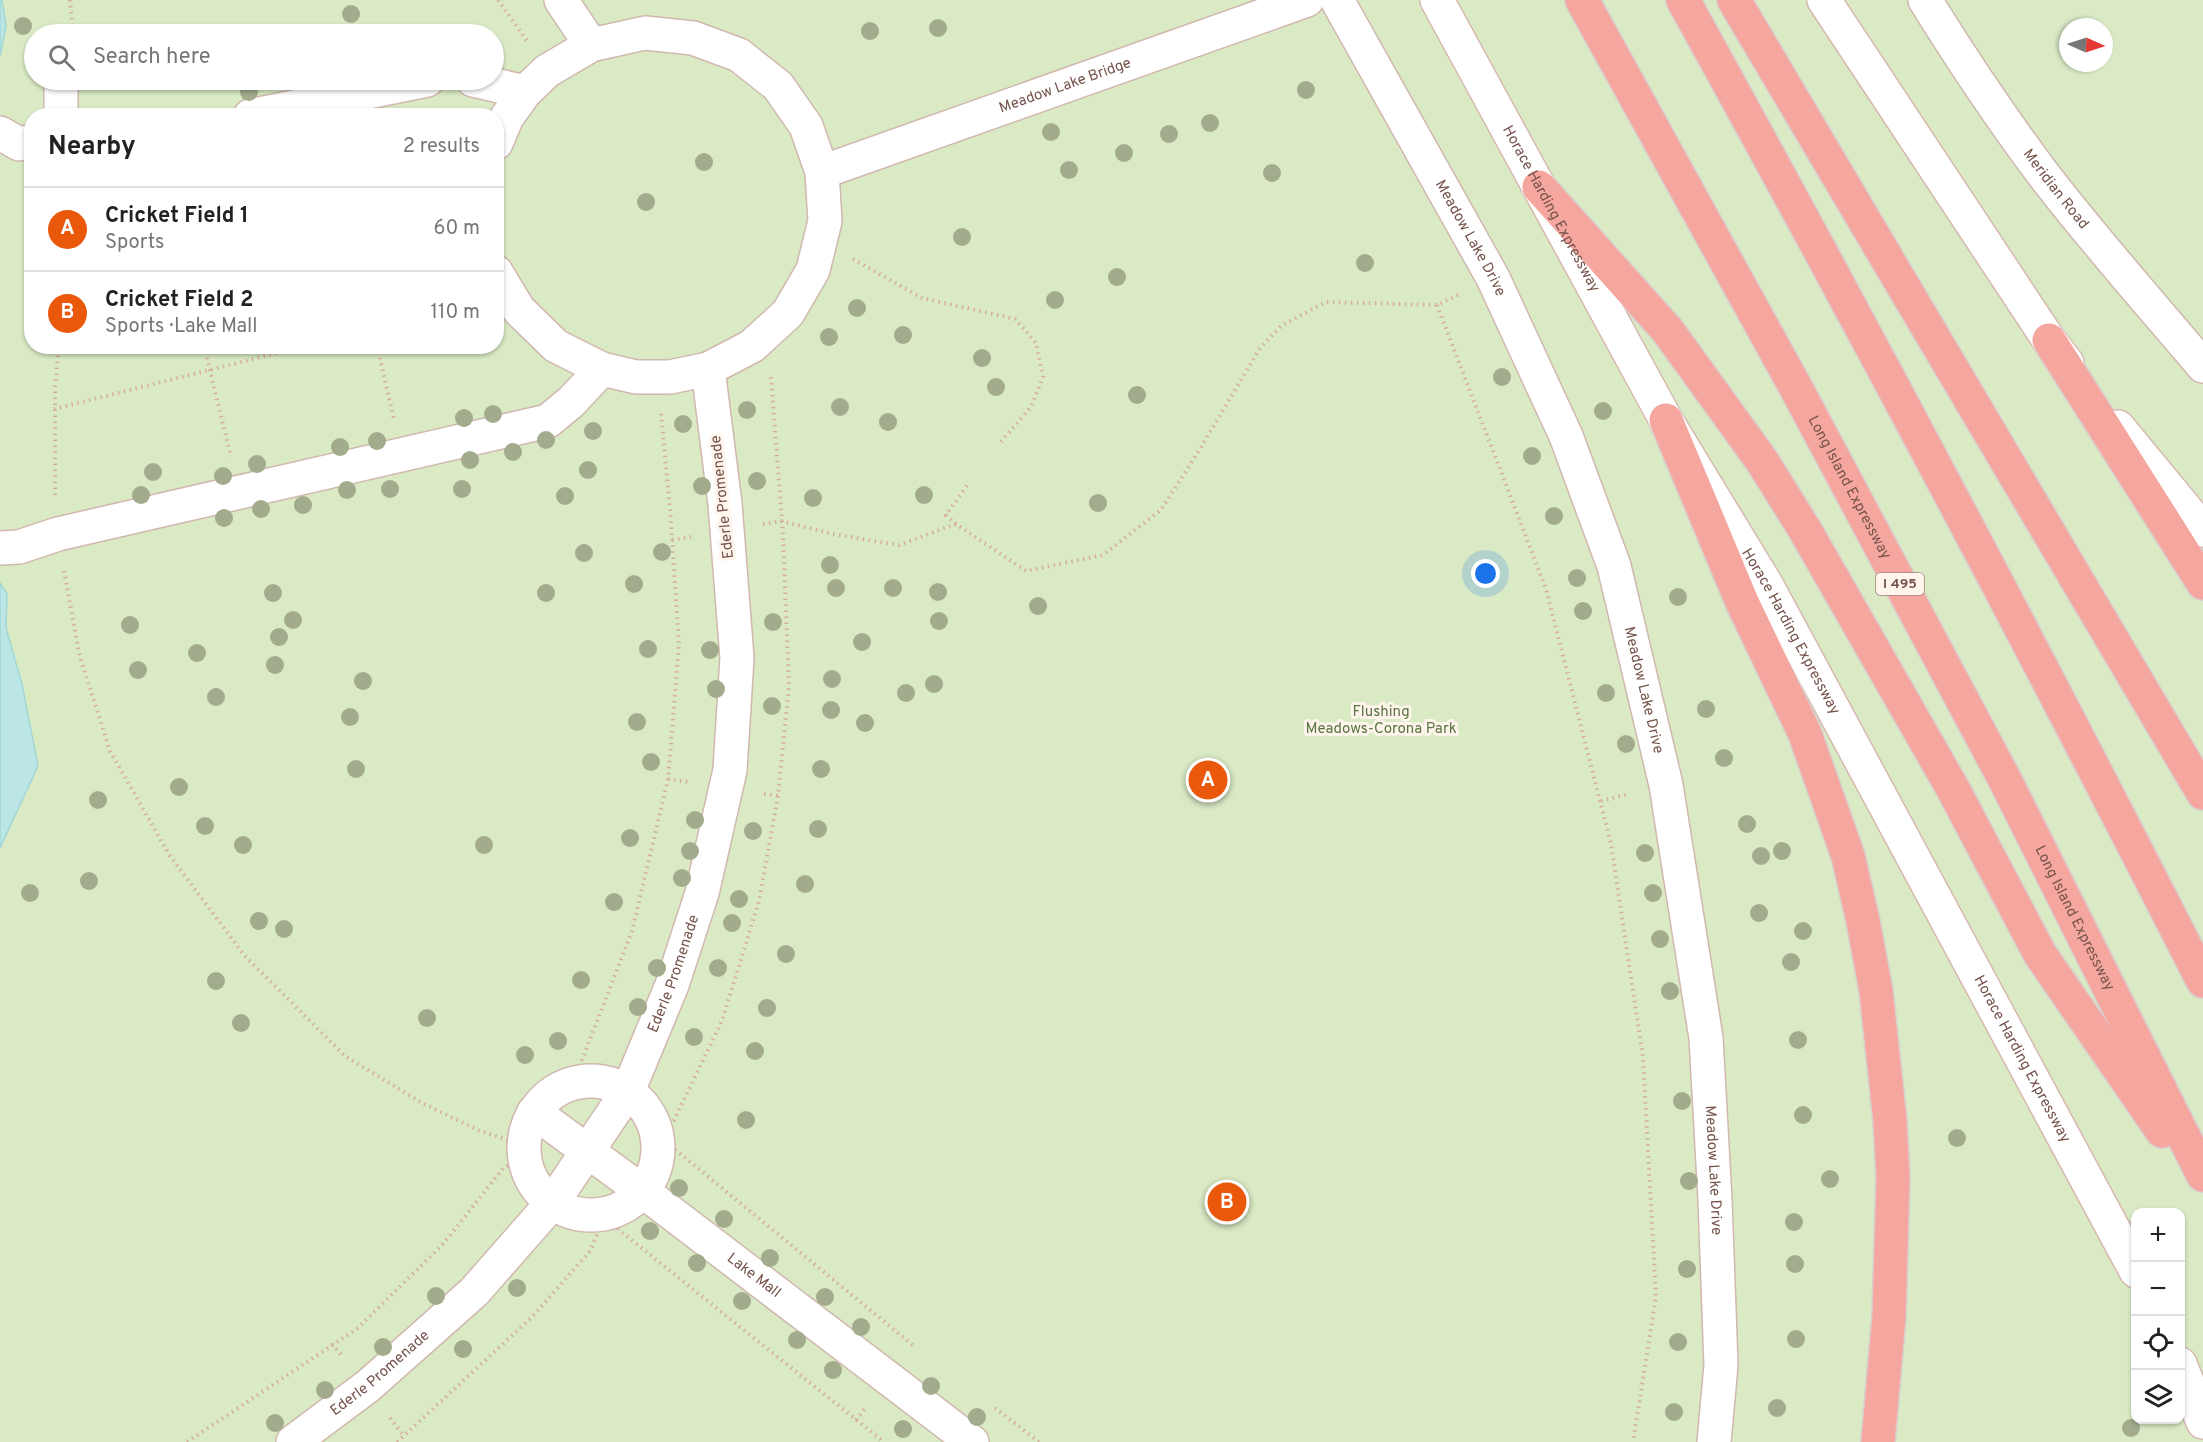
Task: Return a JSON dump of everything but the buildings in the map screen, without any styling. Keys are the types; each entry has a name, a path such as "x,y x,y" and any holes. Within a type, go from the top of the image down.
{"highway":[{"name":"Long Island Expressway","path":"1582,0 1801,398 2000,770 2203,1175"},
{"path":"1683,0 1790,194 1989,568 2203,981"},
{"path":"1734,0 2203,793"},
{"path":"1539,186 1668,331 1762,461 1811,540 1953,789 2040,954 2203,1191"},
{"path":"2049,340 2203,583"},
{"path":"1666,420 1742,602 1805,734 1848,856 1863,921 1876,992 1890,1121 1893,1176 1889,1316 1878,1442"}],"street":[{"path":"561,0 591,45"},
{"name":"Meadow Lake Bridge","path":"822,172 1307,0"},
{"name":"Meadow Lake Drive","path":"1337,0 1493,279 1566,436 1614,566 1666,784 1706,1038 1721,1365 1714,1442"},
{"name":"Horace Harding Expressway","path":"1437,0 1666,420 1767,586 2131,1262"},
{"path":"1824,0 2049,340 2135,449 2203,530"},
{"name":"Meridian Road","path":"1925,0 1995,108 2040,170 2203,366"},
{"path":"504,124 507,117 536,81 591,45 645,33 693,38 739,55 778,86 806,126 822,172 825,221 813,270 788,313 752,346 708,369 670,377 636,377 602,369 556,346 519,310 504,285"},
{"path":"504,80 536,81"},
{"path":"61,90 61,108"},
{"path":"289,108 378,90"},
{"path":"0,133 20,144 24,143"},
{"path":"0,548 19,547 58,534 548,421 571,402 602,369"},
{"name":"Ederle Promenade","path":"293,1442 368,1386 474,1292 553,1202 628,1091 672,985 702,893 730,770 737,658 726,504 708,369"},
{"path":"585,1080 608,1082 628,1091 644,1107 654,1126 658,1149 654,1171 642,1190 626,1205 606,1213 584,1215 563,1209 545,1197 532,1180 528,1138 545,1098 564,1086 585,1080"},
{"name":"Lake Mall","path":"528,1138 588,1151 972,1442"},
{"path":"2183,1370 2203,1422"}],"path":[{"path":"70,0 72,24"},
{"path":"498,0 536,81"},
{"path":"820,242 922,298 1015,319 1036,343 1043,377 1031,407 999,444"},
{"path":"969,483 946,516 1026,572 1103,555 1161,510 1260,348 1281,326 1326,302 1437,305 1493,279"},
{"path":"1437,305 1546,588 1611,844 1643,1058 1656,1297 1633,1442"},
{"path":"58,354 54,409 53,474 58,534 80,657 110,751 170,856 245,956 345,1056 422,1102 480,1131 501,1138 528,1138"},
{"path":"206,354 240,492"},
{"path":"54,409 272,354"},
{"path":"379,354 403,455"},
{"path":"573,1083 632,931 668,779 679,644 657,377"},
{"path":"672,540 781,521 833,534 899,545 956,524"},
{"path":"656,1137 677,1151 922,1353"},
{"path":"187,1442 358,1328 444,1243 528,1138"},
{"path":"397,1442 532,1317 590,1251 606,1213 619,1230 884,1442"},
{"path":"994,1408 1039,1442"}],"green space":[{"name":"Flushing Meadows-Corona Park","path":"0,0 2203,0 2203,1442 0,1442"}],"water":[{"path":"0,0 2,0 6,26 0,56"},
{"path":"0,583 7,594 6,628 22,684 38,766 0,848"}],"place":[{"name":"Cricket Field 1","path":"1208,780"},
{"name":"Cricket Field 2","path":"1227,1202"}]}
